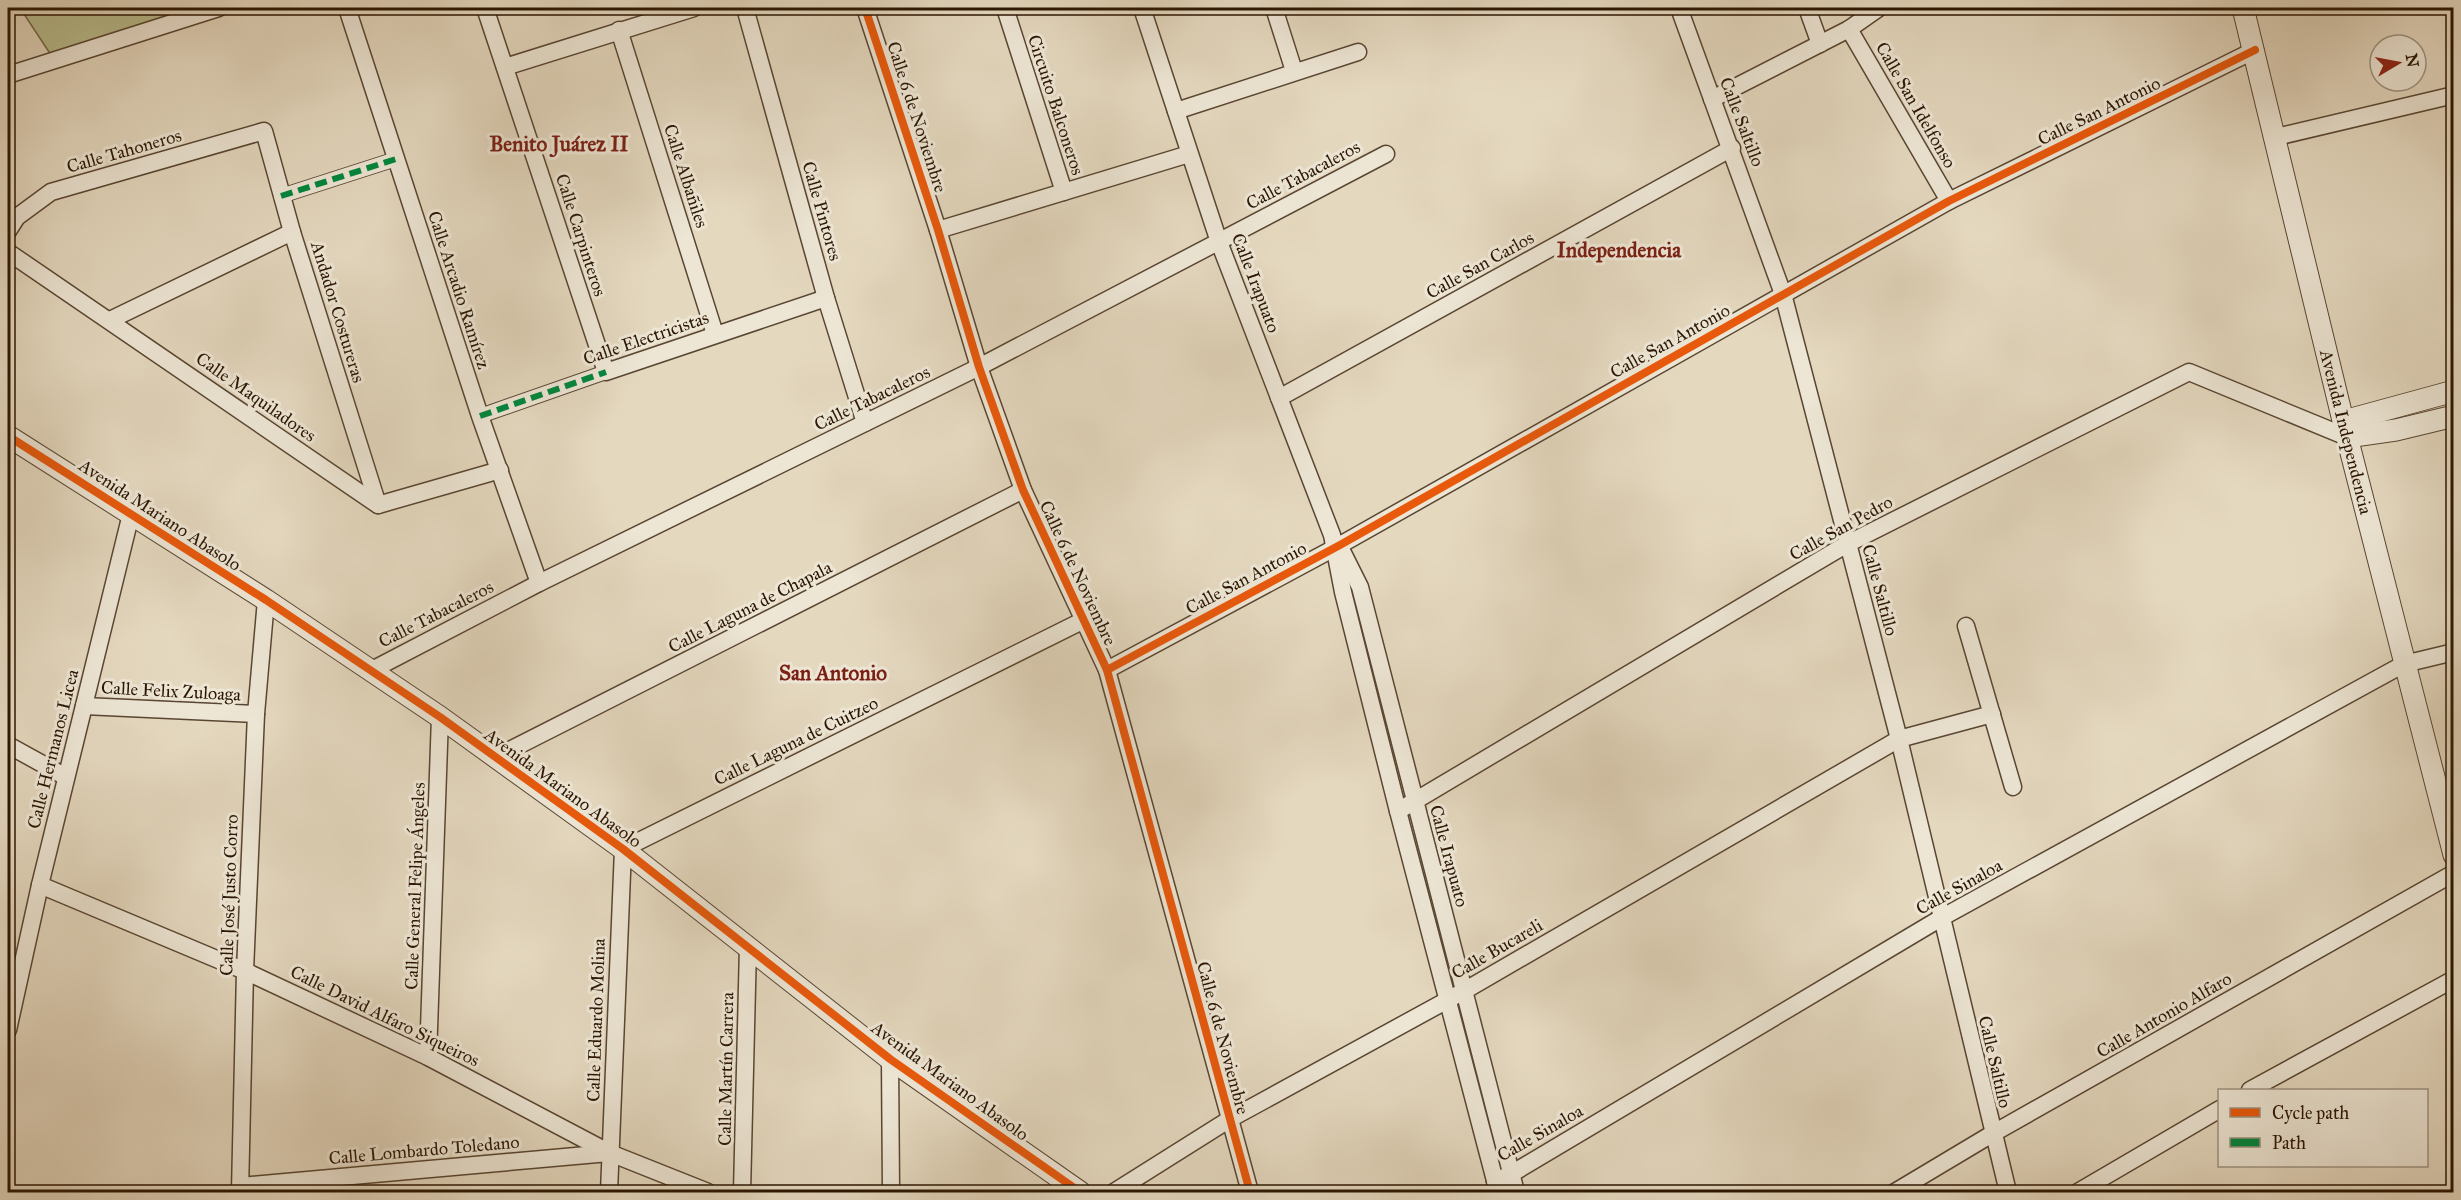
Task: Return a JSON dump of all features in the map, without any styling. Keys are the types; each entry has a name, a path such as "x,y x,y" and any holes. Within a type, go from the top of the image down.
{"street":[{"path":"8,75 219,8"},
{"name":"Calle Arcadio Ramírez","path":"347,8 480,416 539,583"},
{"name":"Calle Carpinteros","path":"485,8 606,372"},
{"path":"505,67 694,8"},
{"name":"Calle Pintores","path":"745,8 826,298 866,423"},
{"name":"Calle 6 de Noviembre","path":"865,8 938,231 979,367 1023,490 1107,670 1250,1192"},
{"name":"Circuito Balconeros","path":"1005,8 1064,192 1189,154"},
{"name":"Calle Irapuato","path":"1142,8 1219,242 1335,542 1360,587 1464,991 1502,1182"},
{"path":"1274,8 1294,71"},
{"name":"Calle Saltillo","path":"1679,8 1732,148 1783,294 1899,739 1992,1134 2008,1192"},
{"path":"1807,8 1820,44"},
{"path":"1712,99 1849,29 1879,8"},
{"name":"Avenida Independencia","path":"2243,8 2345,429 2454,855"},
{"name":"Calle San Idelfonso","path":"1849,29 1950,201"},
{"name":"Calle Albañiles","path":"619,30 716,334"},
{"name":"Calle San Antonio","path":"1107,670 1950,201 2255,50"},
{"path":"1176,111 1358,51"},
{"path":"2276,137 2454,95"},
{"name":"Andador Costureras","path":"264,131 292,232 378,505"},
{"name":"Calle Tahoneros","path":"8,231 17,217 51,192 264,131"},
{"name":"Calle San Carlos","path":"1279,398 1732,148"},
{"name":"Calle Tabacaleros","path":"372,670 539,583 979,367 1386,154"},
{"path":"282,196 396,159"},
{"path":"938,231 1064,192"},
{"path":"110,320 292,232"},
{"name":"Calle Maquiladores","path":"8,252 378,505"},
{"name":"Calle Electricistas","path":"480,416 826,298"},
{"name":"Calle San Pedro","path":"1398,811 1847,544 2189,372 2321,428 2345,429"},
{"path":"2345,429 2454,391"},
{"path":"2345,429 2396,430 2454,417"},
{"name":"Avenida Mariano Abasolo","path":"8,436 266,600 440,717 623,849 890,1059 1080,1192"},
{"path":"378,505 500,470"},
{"name":"Calle Laguna de Chapala","path":"494,758 1023,490"},
{"name":"Calle Hermanos Licea","path":"8,1030 40,885 131,514"},
{"name":"Calle Irapuato","path":"1335,542 1398,811 1447,999 1502,1182 1516,1192"},
{"name":"Calle José Justo Corro","path":"241,1189 245,971 256,714 266,600"},
{"name":"Calle Laguna de Cuitzeo","path":"623,849 1084,620"},
{"path":"1966,626 2013,787"},
{"name":"Calle Sinaloa","path":"1502,1182 1941,918 2404,664 2454,652"},
{"name":"Calle Felix Zuloaga","path":"84,706 256,714"},
{"name":"Calle Bucareli","path":"1114,1192 1230,1119 1464,991 1899,739 1992,714"},
{"name":"Calle General Felipe Ángeles","path":"428,1057 440,717"},
{"path":"8,745 66,777"},
{"name":"Calle Eduardo Molina","path":"609,1192 623,849"},
{"name":"Calle Antonio Alfaro","path":"1895,1192 1992,1134 2454,873"},
{"name":"Calle David Alfaro Siqueiros","path":"40,885 245,971 428,1057 610,1153 708,1192"},
{"name":"Calle Martín Carrera","path":"742,1192 748,946"},
{"path":"2252,1089 2454,979"},
{"path":"890,1059 891,1192"},
{"path":"2078,1192 2218,1109"},
{"name":"Calle Lombardo Toledano","path":"241,1189 610,1153"}],"green space":[{"path":"20,8 197,8 51,55"}],"marked path":[{"path":"281,196 396,159"},
{"path":"480,416 606,372"}],"cycle path":[{"path":"865,8 938,230 979,367 1023,490 1107,670 1250,1192"},
{"path":"1107,670 1340,545 1949,201 2255,50"},
{"path":"8,436 266,600 440,717 623,849 890,1059 1080,1192"}],"district":[{"name":"Benito Juárez II","path":"559,144"},
{"name":"Independencia","path":"1619,250"},
{"name":"San Antonio","path":"833,673"}]}
